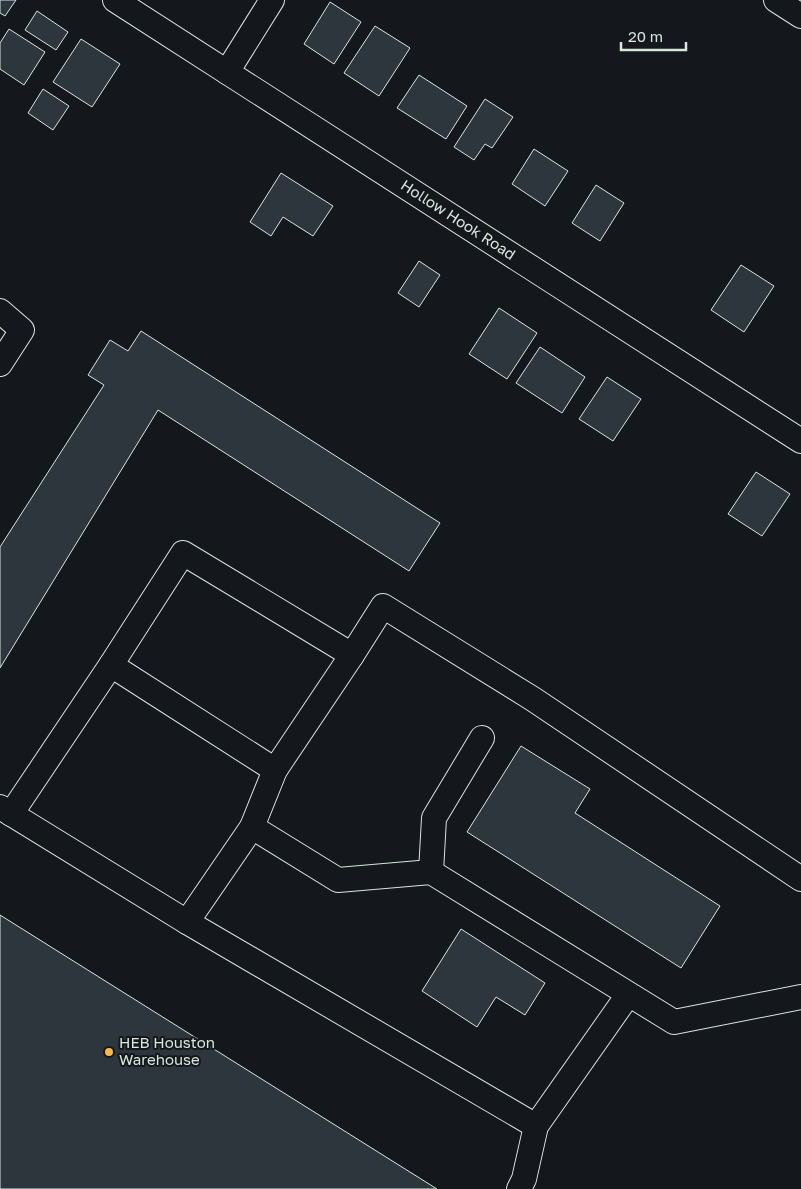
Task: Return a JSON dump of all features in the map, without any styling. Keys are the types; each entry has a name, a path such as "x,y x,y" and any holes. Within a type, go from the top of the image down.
{"street":[{"name":"Hollow Hook Road","path":"115,0 801,441"},
{"path":"227,72 272,0"},
{"path":"776,0 801,16"},
{"path":"0,311 22,330 0,364"},
{"path":"352,655 183,553 111,665 5,811 187,922 536,1126"},
{"path":"187,922 252,827 275,770 383,606 533,700 801,879"},
{"path":"111,665 275,770"},
{"path":"431,872 434,818 482,738"},
{"path":"252,827 338,880 431,872 674,1022 801,997"},
{"path":"527,1186 536,1126 628,995"}],"building":[{"path":"0,0 16,0 5,16 0,13"},
{"path":"330,2 361,22 334,64 304,44"},
{"path":"37,11 68,32 56,50 25,30"},
{"path":"375,26 410,48 379,96 344,73"},
{"path":"9,29 45,52 24,85 0,69 0,43"},
{"path":"81,39 120,64 92,107 53,82"},
{"path":"419,75 467,106 446,139 397,108"},
{"path":"43,89 69,106 53,130 28,113"},
{"path":"485,99 513,117 492,148 485,144 474,160 454,147"},
{"path":"534,149 568,171 545,206 512,184"},
{"path":"281,173 333,206 313,236 283,217 271,236 250,222"},
{"path":"596,185 624,203 600,241 572,223"},
{"path":"419,261 440,275 419,307 398,293"},
{"path":"741,265 774,286 744,332 711,310"},
{"path":"499,308 537,333 507,379 469,354"},
{"path":"141,331 440,523 409,571 158,410 0,668 0,547 104,385 88,375 110,340 128,351"},
{"path":"540,347 585,377 562,413 516,383"},
{"path":"607,377 641,399 613,441 579,419"},
{"path":"756,472 790,494 762,536 728,514"},
{"path":"521,746 590,789 575,813 720,906 681,968 467,832"},
{"name":"HEB Houston Warehouse","path":"0,915 437,1189 0,1189"},
{"path":"461,929 545,983 525,1015 496,997 477,1027 422,991"}],"place":[{"name":"HEB Houston Warehouse","path":"109,1052"}]}
